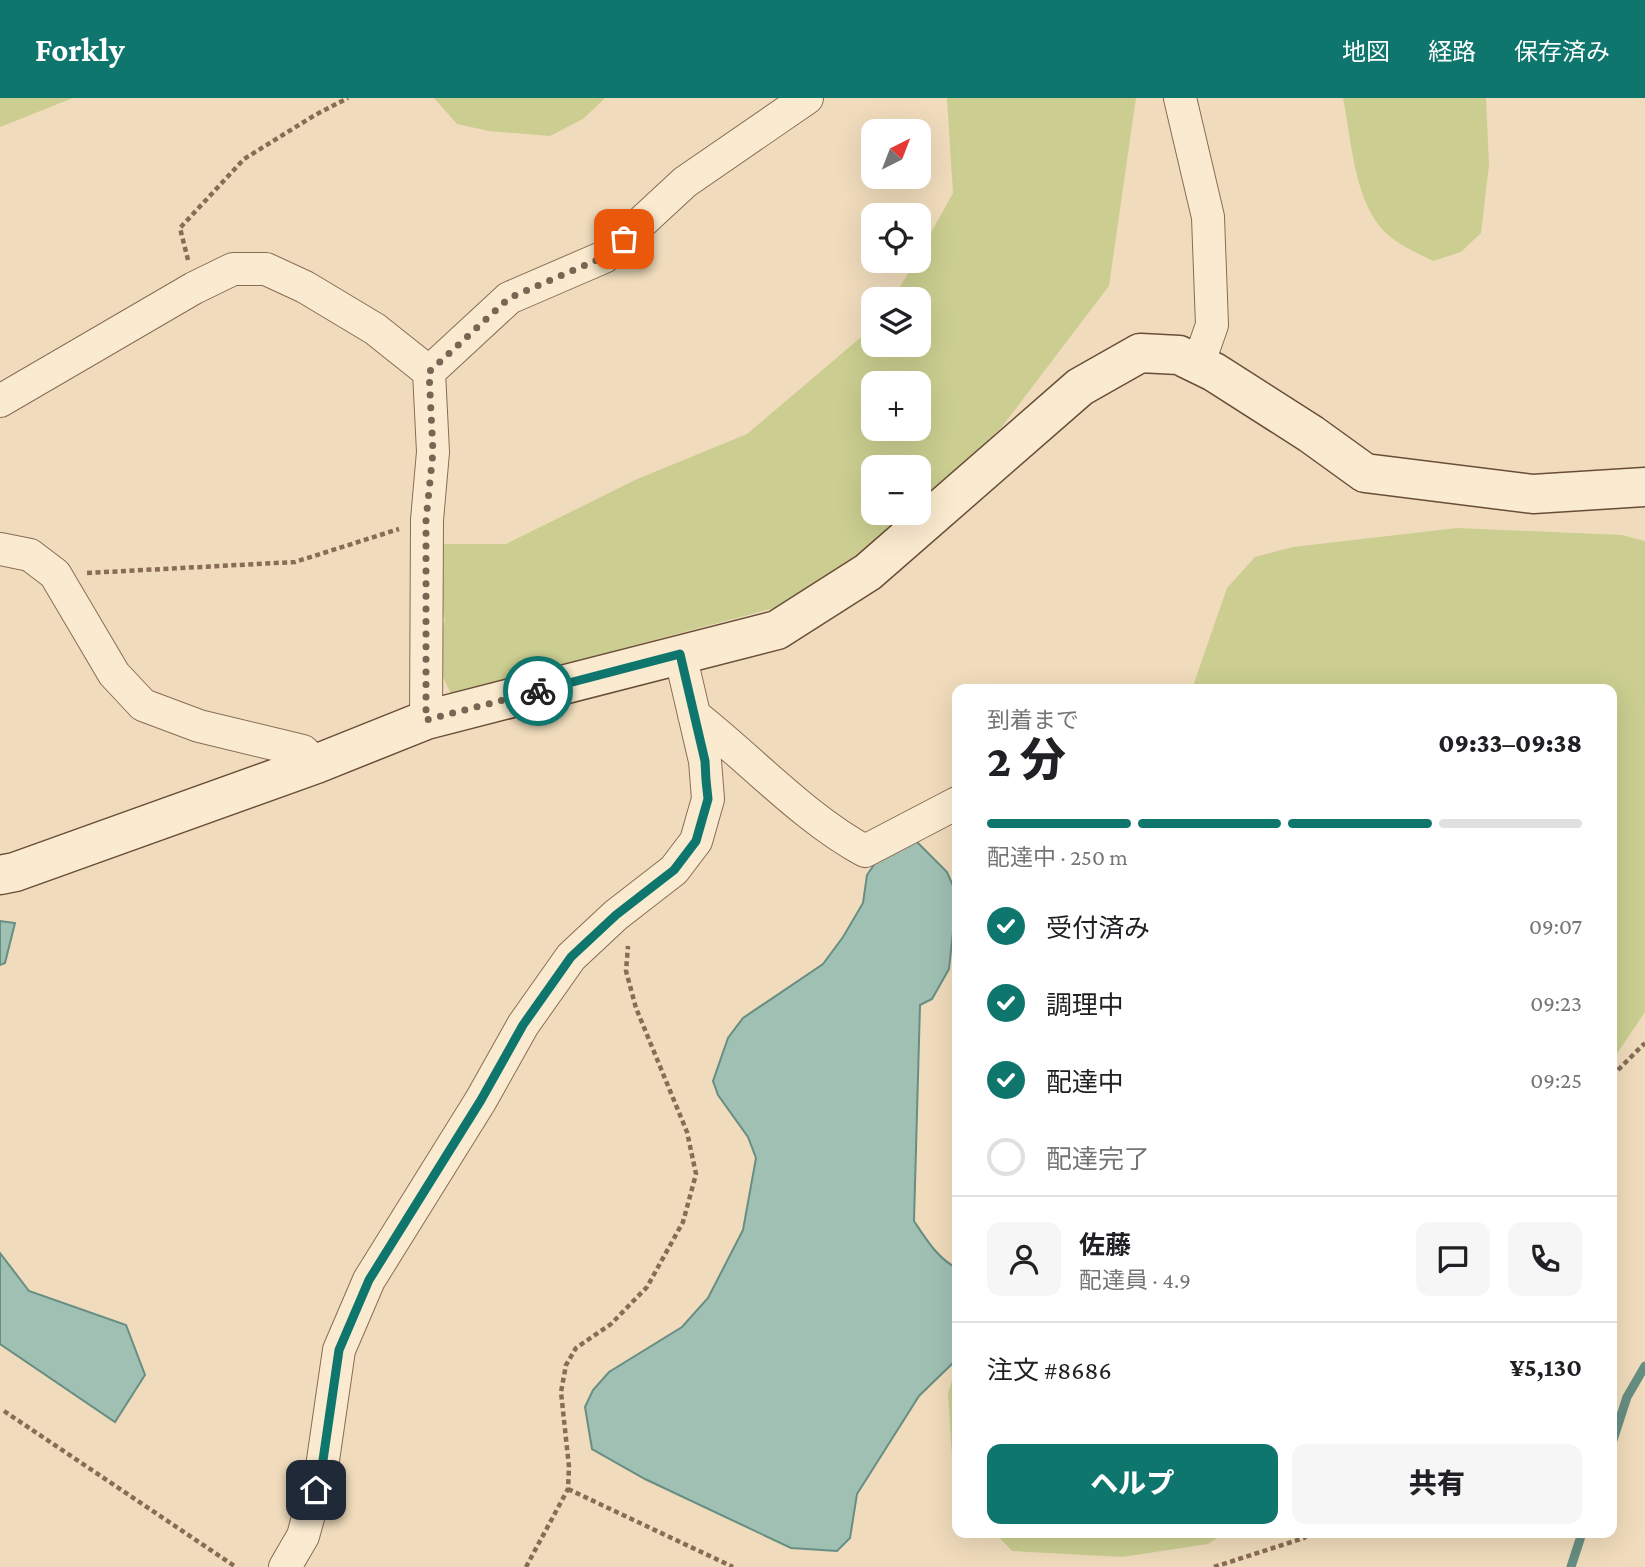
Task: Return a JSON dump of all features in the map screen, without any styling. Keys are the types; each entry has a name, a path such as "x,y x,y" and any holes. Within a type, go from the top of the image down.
{"street":[{"path":"429,372 509,298 604,257 685,182 807,98"},
{"path":"1180,98 1208,217 1212,325 1198,365"},
{"path":"0,401 194,288 233,269 266,269 305,287 375,330 429,372 433,452 426,520 426,720"},
{"path":"0,875 15,872 316,764 426,720 777,630 868,572 1080,387 1140,353 1179,355 1214,372 1311,434 1365,473 1533,494 1645,487"},
{"path":"0,549 30,555 55,574 114,674 143,705 199,726 303,751 316,764"},
{"path":"285,1567 303,1536 322,1467 339,1350 369,1280 481,1100 523,1025 571,957 621,912 674,870 696,841 708,799 705,761 680,654"},
{"path":"694,715 734,746 794,801 865,851 952,806"}],"path":[{"path":"194,288 180,228 244,159 314,115 348,98"},
{"path":"55,574 295,562 426,520"},
{"path":"526,1567 568,1489 569,1467 561,1392 566,1365 576,1348 611,1324 647,1287 683,1222 696,1174 687,1132 636,1008 626,971 629,937 621,912"},
{"path":"1617,1071 1645,1042"},
{"path":"4,1411 236,1567"},
{"path":"568,1489 733,1567"},
{"path":"1214,1567 1304,1538"}],"green space":[{"path":"0,98 73,98 0,127"},
{"path":"434,98 605,98 583,119 550,136 489,131 457,124"},
{"path":"947,98 1136,98 1109,286 1001,428 931,493 931,455 861,455 861,525 896,525 865,554 797,602 451,694 443,677 438,645 445,621 441,601 443,544 506,544 635,480 747,434 861,337 861,357 931,357 931,287 900,287 908,273 931,273 931,232 953,193"},
{"path":"1343,98 1486,98 1489,165 1481,233 1461,252 1433,261 1401,244 1380,227 1368,206 1357,177"},
{"path":"1457,528 1622,535 1645,541 1645,1012 1617,1054 1617,684 1194,684 1227,588 1255,557 1293,547"},
{"path":"952,1381 952,1458 948,1393"},
{"path":"1000,1538 1217,1538 1208,1544 1122,1557 1012,1551"}],"shaded area":[{"path":"912,837 947,872 952,884 949,969 932,999 920,1005 914,1221 938,1254 952,1265 952,1364 919,1396 857,1494 850,1538 837,1551 791,1548 645,1479 592,1449 585,1407 593,1390 609,1372 682,1327 708,1298 743,1230 756,1158 748,1137 718,1095 713,1081 728,1038 743,1018 823,964 863,903 867,875 879,857"},
{"path":"0,921 15,923 5,963 0,965"},
{"path":"0,1253 29,1291 126,1325 145,1375 115,1422 0,1344"}],"waterway":[{"path":"1617,1428 1627,1397 1645,1366"},
{"path":"1571,1567 1580,1538"}],"way so far":[{"path":"538,691 426,720 426,520 433,452 429,372 509,298 604,257 624,239"}],"route":[{"path":"316,1490 322,1467 339,1350 369,1280 481,1100 523,1025 571,957 616,915 674,870 696,841 708,799 705,761 680,654 538,691"}]}
